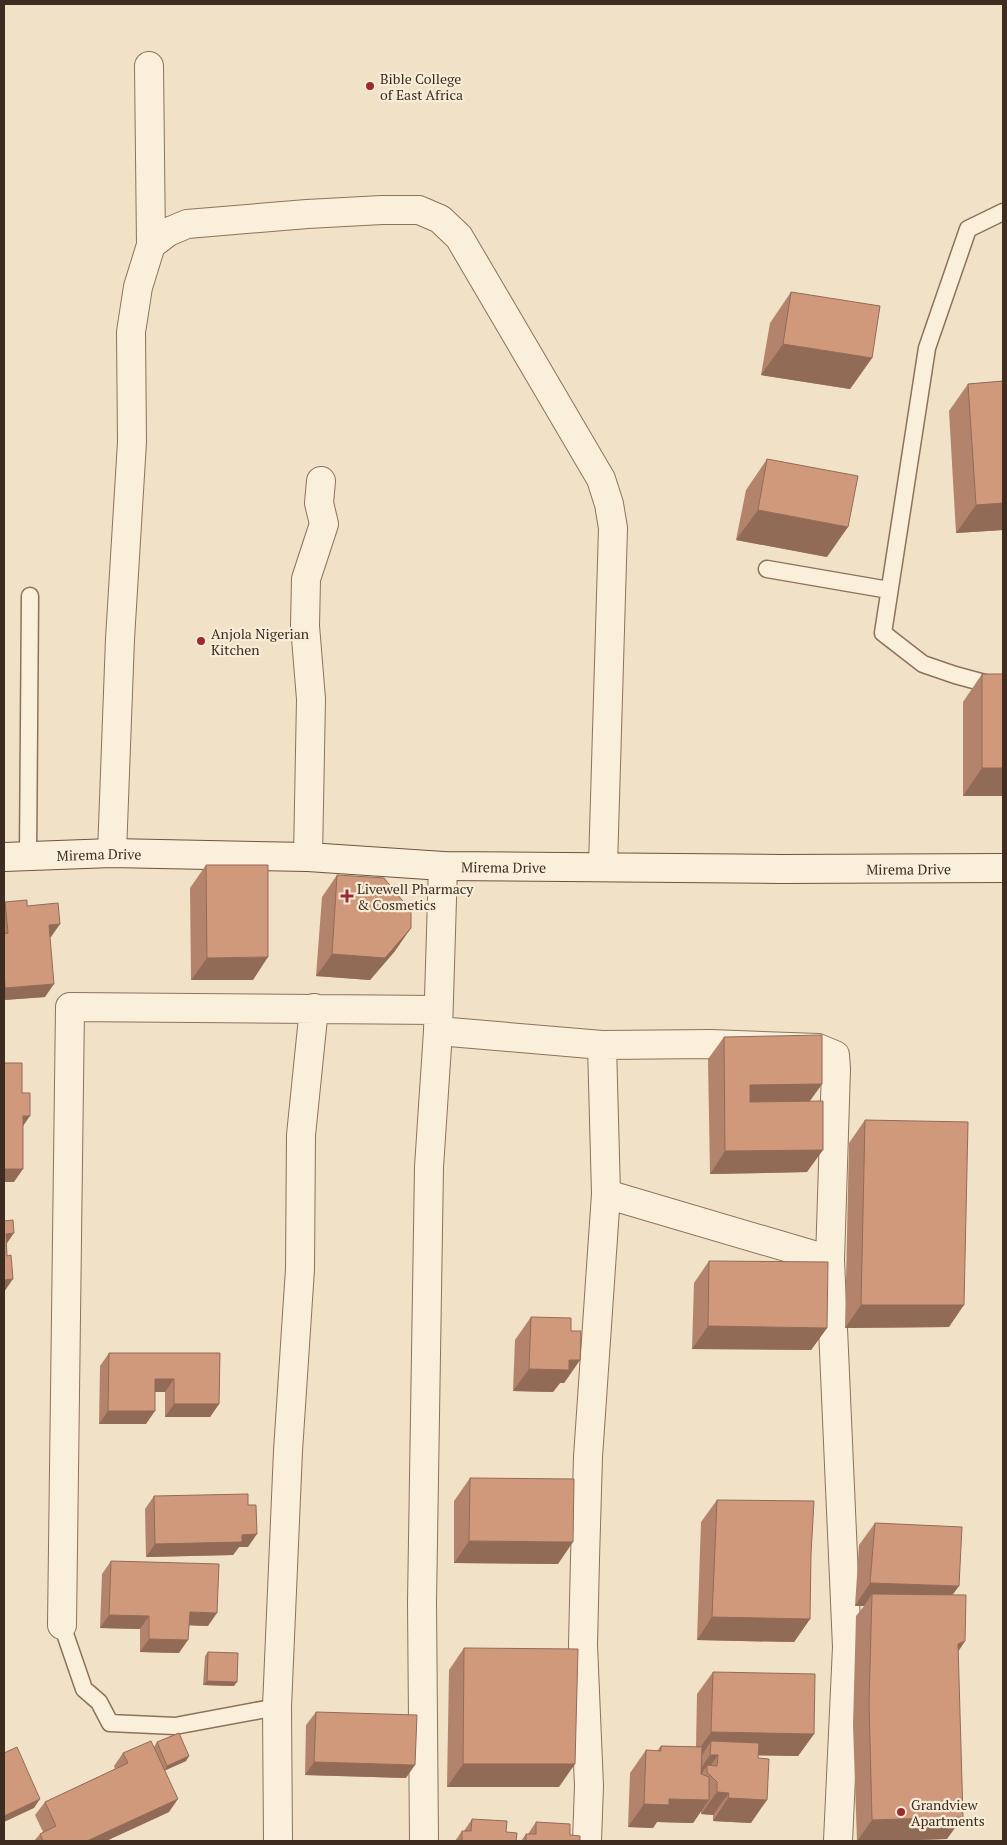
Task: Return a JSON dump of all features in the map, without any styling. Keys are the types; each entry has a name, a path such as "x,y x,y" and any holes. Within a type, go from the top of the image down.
{"street":[{"path":"112,853 120,638 132,442 131,332 138,287 151,245 149,66"},
{"path":"151,245 168,232 187,224 382,210 419,210 440,219 459,238 601,479 609,504 613,528 603,866"},
{"path":"308,858 311,699 305,626 306,579 324,524 319,503 321,481"},
{"name":"Mirema Drive","path":"16,857 112,853 308,858 443,866 781,869 1003,868"},
{"path":"424,1841 422,1552 429,1167 438,1021 443,866"},
{"path":"62,1625 70,1007 314,1008 438,1021 602,1045 711,1044 818,1048 835,1055 836,1069 830,1260 846,1646 838,1841"},
{"path":"278,1841 277,1707 288,1451 300,1269 301,1135 314,1008"},
{"path":"587,1841 588,1786 583,1645 588,1457 606,1194 602,1045"},
{"path":"606,1194 830,1260"}],"lane":[{"path":"1003,212 968,229 927,348 883,634 923,664 1003,688"},
{"path":"767,569 889,590"},
{"path":"16,857 30,596"},
{"path":"62,1625 84,1689 99,1702 110,1723 175,1726 277,1707"}],"building":[{"path":"791,292 880,306 872,358 783,344"},
{"path":"1003,381 1003,503 976,505 968,384"},
{"path":"767,459 858,476 848,527 758,510"},
{"path":"982,674 1003,674 1003,768 982,768"},
{"path":"206,865 268,865 268,957 207,958"},
{"path":"337,875 384,878 411,911 411,928 385,958 332,954"},
{"path":"27,900 27,906 58,903 60,924 49,925 54,984 5,988 4,934 8,933 5,902"},
{"path":"822,1035 822,1084 750,1085 750,1102 823,1101 823,1150 725,1151 724,1037"},
{"path":"4,1063 22,1063 22,1093 30,1093 30,1116 23,1116 23,1169 4,1169"},
{"path":"865,1120 968,1122 964,1305 861,1305"},
{"path":"13,1220 14,1233 6,1234 7,1256 11,1255 13,1279 4,1280 4,1221"},
{"path":"709,1261 828,1262 827,1328 708,1326"},
{"path":"531,1317 571,1318 571,1331 581,1331 580,1360 569,1360 569,1370 529,1369"},
{"path":"109,1353 220,1353 219,1404 174,1404 174,1379 155,1379 155,1411 108,1411"},
{"path":"470,1478 574,1479 573,1542 469,1541"},
{"path":"248,1494 248,1505 256,1505 257,1534 242,1535 242,1542 155,1544 154,1496"},
{"path":"717,1500 814,1501 810,1619 712,1617"},
{"path":"875,1523 962,1527 959,1586 870,1583"},
{"path":"111,1561 219,1564 217,1613 190,1612 188,1640 149,1639 149,1616 109,1615"},
{"path":"872,1594 966,1595 965,1641 958,1644 963,1817 872,1820 869,1702"},
{"path":"464,1648 578,1649 575,1764 463,1764"},
{"path":"208,1652 238,1653 237,1682 207,1681"},
{"path":"713,1672 815,1674 814,1734 711,1732"},
{"path":"316,1712 417,1715 415,1765 314,1762"},
{"path":"179,1733 189,1756 167,1766 157,1742"},
{"path":"151,1741 178,1799 87,1841 43,1841 40,1834 56,1826 45,1802 128,1763 123,1753"},
{"path":"711,1741 759,1743 758,1758 769,1759 767,1800 728,1798 729,1793 717,1792 717,1782 707,1772 707,1765 717,1766 718,1755 710,1755"},
{"path":"661,1746 702,1747 701,1774 709,1777 709,1800 669,1799 669,1805 644,1804 646,1750 661,1751"},
{"path":"17,1747 40,1799 4,1816 4,1753"},
{"path":"472,1819 507,1821 506,1832 517,1833 516,1841 462,1841 462,1831 471,1831"},
{"path":"536,1822 570,1824 570,1835 580,1836 580,1841 526,1841 526,1834 536,1834"}],"place":[{"name":"Bible College of East Africa","path":"370,86"},
{"name":"Anjola Nigerian Kitchen","path":"201,641"},
{"name":"Livewell Pharmacy & Cosmetics","path":"347,896"},
{"name":"Grandview Apartments","path":"901,1812"}]}
